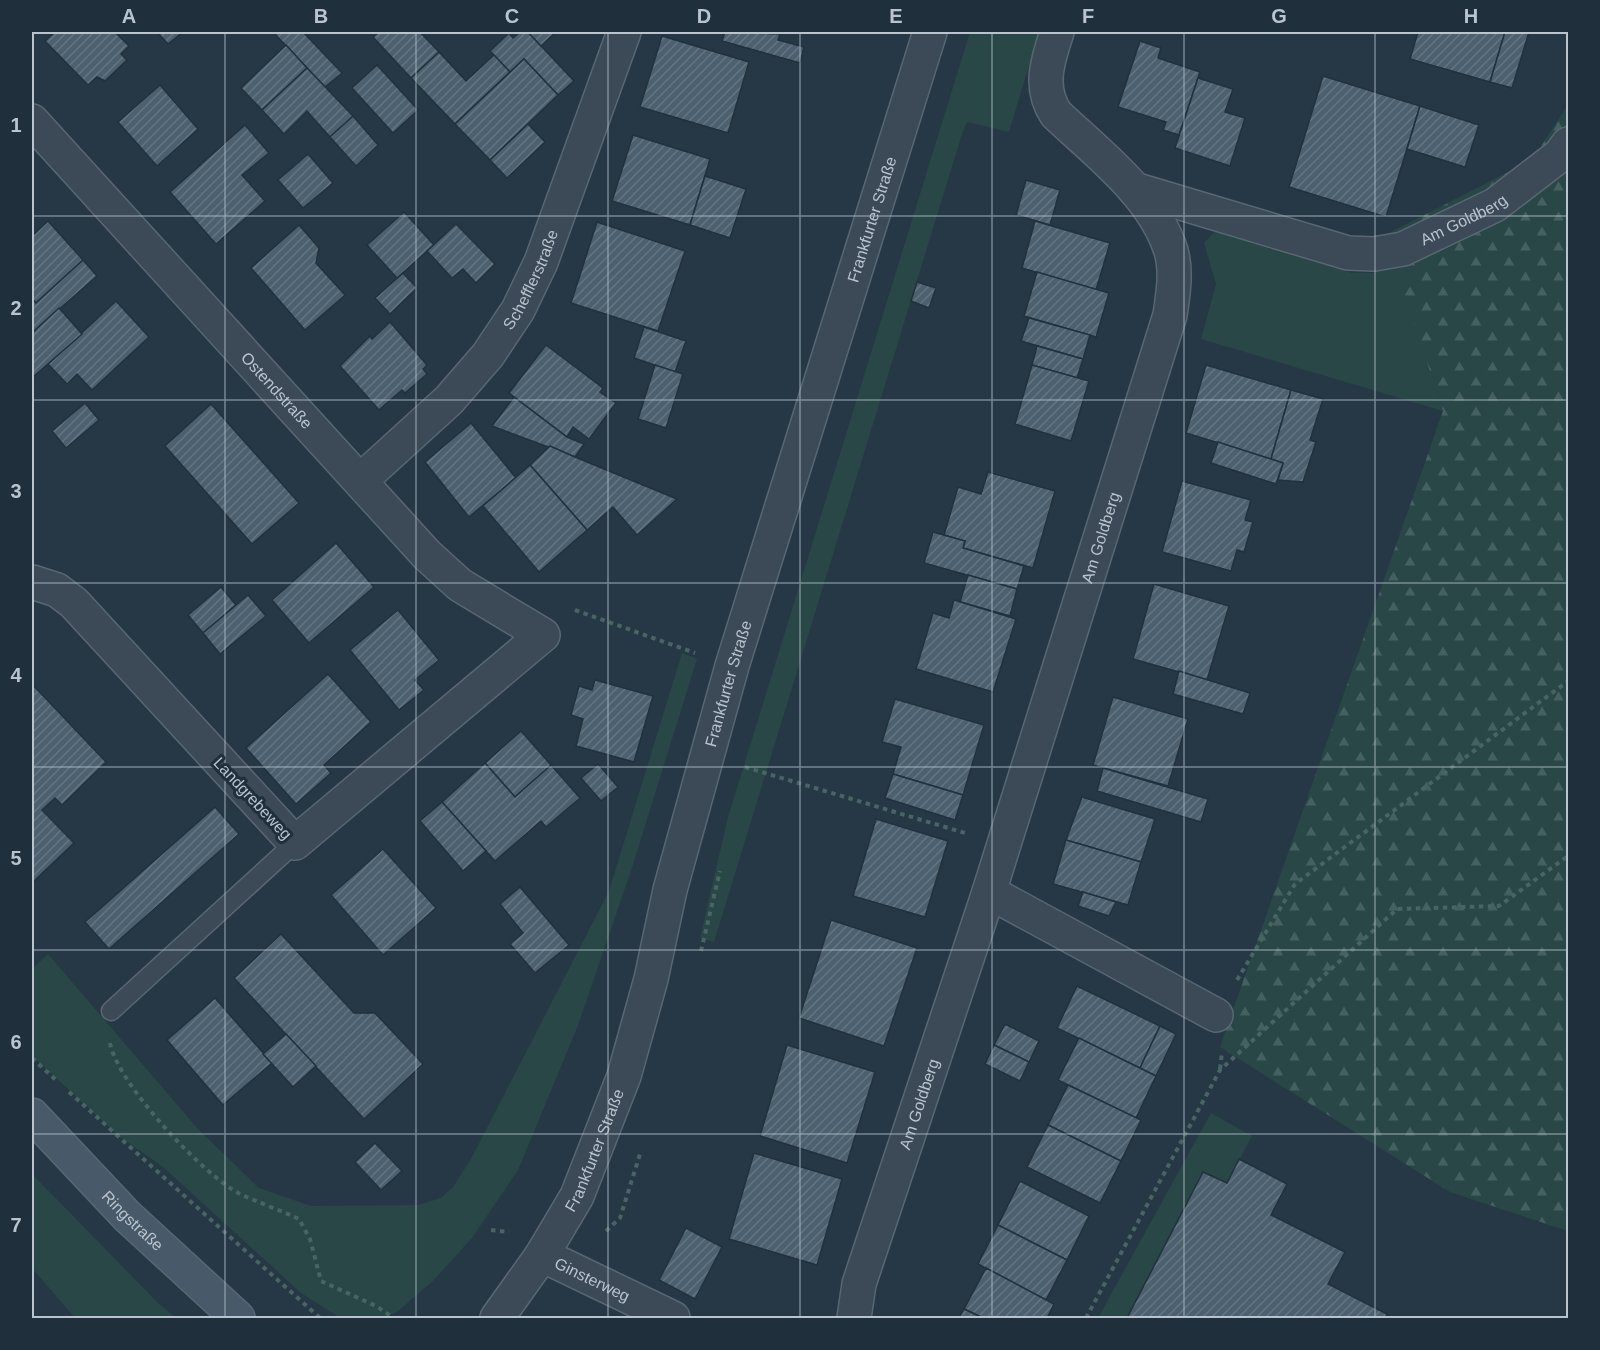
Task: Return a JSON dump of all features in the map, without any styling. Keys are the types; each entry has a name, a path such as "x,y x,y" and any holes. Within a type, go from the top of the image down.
{"main road":[{"name":"Ringstraße","path":"32,1115 127,1216 238,1318"}],"street":[{"name":"Schefflerstraße","path":"360,481 449,400 488,355 518,310 541,262 624,32"},
{"name":"Frankfurter Straße","path":"496,1318 542,1255 577,1196 624,1077 651,979 670,890 732,666 930,32"},
{"name":"Am Goldberg","path":"854,1318 859,1284 990,892 1170,315 1174,284 1172,252 1158,222 1134,189 1056,114 1047,100 1045,83 1057,32"},
{"name":"Ostendstraße","path":"32,121 445,573 498,611 543,635"},
{"name":"Am Goldberg","path":"1134,189 1348,253 1374,254 1403,249 1495,205 1560,155 1569,144"},
{"name":"Landgrebeweg","path":"32,582 57,590 74,603 295,843 543,635"},
{"path":"990,892 1216,1015"},
{"name":"Ginsterweg","path":"542,1255 673,1318"}],"lane":[{"path":"111,1011 295,843"}],"path":[{"path":"599,618 732,666"},
{"path":"1216,1015 1295,884 1569,681"},
{"path":"771,775 1004,845"},
{"path":"1086,1318 1220,1070 1398,909 1499,906 1569,856"},
{"path":"111,1011 118,1029 109,1041 112,1058 142,1101 170,1134 238,1193 299,1219 310,1239 321,1281 376,1306 394,1318"},
{"path":"32,1058 58,1082"},
{"path":"66,1089 320,1318"}],"green space":[{"path":"970,32 1039,32 1009,132 967,122 962,134 714,942 700,938 728,817"},
{"path":"1568,105 1568,1231 1450,1192 1220,1047 1443,411 1385,235 1532,160"},
{"path":"1215,231 1352,273 1373,273 1396,265 1443,411 1201,339 1216,284 1204,243"},
{"path":"682,653 697,659 630,874 577,1028 518,1170 472,1238 433,1281 397,1312 383,1318 340,1318 301,1293 162,1166 120,1137 32,1056 32,969 48,954 198,1129 259,1188 311,1206 418,1205 441,1198 453,1187 471,1159 609,891"},
{"path":"1211,1113 1252,1136 1227,1183 1203,1172 1127,1318 1098,1318"},
{"path":"32,1174 158,1303 176,1318 75,1318 32,1268"}],"building":[{"path":"55,32 115,32 129,46 121,54 127,60 105,81 97,77 88,85 45,41"},
{"path":"157,32 183,32 168,44"},
{"path":"273,32 303,32 342,73 325,87"},
{"path":"379,32 420,32 439,52 411,78 373,37"},
{"path":"520,32 528,32 574,81 558,95 524,59 510,72 490,51 509,33 513,38"},
{"path":"528,32 556,32 541,46"},
{"path":"725,32 780,34 778,40 804,47 800,63 722,41"},
{"path":"1418,32 1505,32 1490,82 1410,59"},
{"path":"1505,32 1529,32 1512,88 1490,82"},
{"path":"662,36 749,62 728,133 640,107"},
{"path":"1140,41 1161,48 1158,58 1200,72 1179,135 1163,130 1166,122 1118,107"},
{"path":"286,45 307,68 262,110 241,88"},
{"path":"439,52 466,81 494,55 510,72 455,124 411,78"},
{"path":"524,59 558,95 490,160 455,124"},
{"path":"377,65 418,110 393,133 352,88"},
{"path":"307,68 353,116 330,137 307,111 284,134 262,110"},
{"path":"1323,76 1420,106 1386,217 1289,187"},
{"path":"1198,78 1233,89 1225,112 1245,118 1230,166 1175,148"},
{"path":"160,85 198,129 157,166 118,122"},
{"path":"1420,106 1479,125 1465,167 1407,149"},
{"path":"353,116 378,145 356,166 330,137"},
{"path":"528,124 545,142 507,178 490,160"},
{"path":"245,125 269,153 242,175 265,201 216,244 170,192"},
{"path":"633,135 710,159 690,225 612,201"},
{"path":"308,154 333,183 303,208 278,180"},
{"path":"705,176 746,189 730,238 690,225"},
{"path":"1026,180 1060,190 1050,225 1016,215"},
{"path":"404,212 434,245 397,278 367,245"},
{"path":"48,221 83,260 36,303 32,299 32,236"},
{"path":"1035,221 1110,243 1096,290 1022,268"},
{"path":"597,222 685,251 658,331 571,303"},
{"path":"456,224 495,264 476,283 463,269 452,278 427,251"},
{"path":"299,225 319,248 316,263 345,295 305,330 251,268"},
{"path":"83,260 97,276 32,333 32,299 36,303"},
{"path":"1037,272 1109,293 1096,337 1024,316"},
{"path":"403,273 417,288 390,314 375,298"},
{"path":"917,282 936,288 929,308 911,301"},
{"path":"116,301 149,337 92,390 77,374 67,384 48,364"},
{"path":"59,308 82,334 32,378 32,333"},
{"path":"1029,318 1090,335 1083,359 1021,341"},
{"path":"390,322 427,365 423,369 427,374 405,393 402,390 379,410 340,366 370,336 372,339"},
{"path":"644,327 686,341 675,372 634,358"},
{"path":"546,345 603,388 600,392 616,403 589,439 573,427 567,437 509,393"},
{"path":"1037,346 1083,359 1077,378 1032,365"},
{"path":"655,365 683,374 666,428 638,419"},
{"path":"1032,365 1089,381 1071,441 1015,424"},
{"path":"1206,365 1291,390 1271,459 1186,433"},
{"path":"1291,390 1323,399 1310,440 1316,442 1303,482 1278,480 1283,463 1271,459"},
{"path":"514,397 567,437 584,444 575,457 492,426"},
{"path":"85,403 99,420 66,448 52,431"},
{"path":"211,404 299,503 252,544 165,446"},
{"path":"471,423 516,478 469,517 425,462"},
{"path":"1218,442 1283,463 1276,484 1211,463"},
{"path":"550,446 677,499 637,535 613,507 587,530 530,465"},
{"path":"530,465 587,530 539,572 483,506"},
{"path":"988,472 1055,491 1033,568 963,548 965,541 944,535 958,487 981,494"},
{"path":"1182,481 1251,500 1245,520 1253,522 1244,552 1237,550 1231,571 1162,552"},
{"path":"933,532 965,541 963,548 1024,566 1017,589 924,563"},
{"path":"336,543 374,587 309,643 272,600"},
{"path":"968,575 1017,589 1010,616 960,602"},
{"path":"1154,584 1229,606 1207,680 1133,659"},
{"path":"221,587 236,605 203,633 188,615"},
{"path":"248,595 266,616 220,654 203,633"},
{"path":"954,600 1016,619 993,692 916,669 933,613 949,618"},
{"path":"398,610 439,660 415,680 424,690 399,710 350,650"},
{"path":"1179,671 1250,693 1243,714 1173,694"},
{"path":"328,674 371,722 324,765 331,773 296,804 246,748"},
{"path":"595,680 653,696 634,762 576,746 583,719 571,715 579,686 592,690"},
{"path":"32,684 106,762 62,805 55,798 42,810 74,843 32,883"},
{"path":"1113,697 1188,719 1168,786 1093,765"},
{"path":"895,699 984,725 963,795 893,774 901,747 882,742"},
{"path":"521,731 551,765 515,797 485,763"},
{"path":"485,763 515,797 551,765 580,798 546,827 541,821 495,861 442,802"},
{"path":"598,764 618,787 601,801 581,778"},
{"path":"1103,768 1208,799 1201,822 1097,791"},
{"path":"893,774 963,795 955,820 885,798"},
{"path":"1082,797 1155,819 1141,862 1066,840"},
{"path":"442,802 486,851 463,871 420,821"},
{"path":"215,807 239,834 109,949 85,922"},
{"path":"876,819 948,841 925,917 853,896"},
{"path":"1066,840 1141,862 1128,905 1053,884"},
{"path":"383,849 436,908 383,955 331,895"},
{"path":"520,887 569,945 535,973 510,944 523,933 500,904"},
{"path":"1083,892 1116,902 1109,916 1078,906"},
{"path":"831,920 917,948 884,1046 799,1018"},
{"path":"281,934 354,1013 375,1013 423,1064 364,1119 234,978"},
{"path":"1077,986 1160,1026 1140,1068 1057,1028"},
{"path":"215,998 272,1063 223,1105 167,1040"},
{"path":"1005,1024 1039,1041 1029,1062 994,1045"},
{"path":"1160,1026 1176,1034 1156,1076 1140,1068"},
{"path":"286,1034 316,1066 293,1087 263,1054"},
{"path":"1079,1038 1156,1076 1136,1118 1058,1080"},
{"path":"787,1045 875,1072 847,1163 760,1136"},
{"path":"994,1045 1029,1062 1020,1081 985,1064"},
{"path":"1068,1085 1141,1120 1121,1161 1048,1125"},
{"path":"1048,1125 1121,1161 1100,1203 1027,1167"},
{"path":"375,1143 402,1171 381,1190 355,1162"},
{"path":"754,1153 842,1179 817,1265 729,1239"},
{"path":"1239,1159 1287,1184 1271,1215 1345,1252 1328,1284 1387,1314 1385,1318 1127,1318 1203,1172 1227,1183"},
{"path":"1020,1181 1089,1216 1067,1260 998,1225"},
{"path":"998,1225 1067,1260 1046,1300 978,1264"},
{"path":"686,1228 722,1247 695,1299 659,1280"},
{"path":"986,1268 1054,1304 1047,1318 983,1318 964,1309"},
{"path":"964,1309 983,1318 959,1318"}]}
